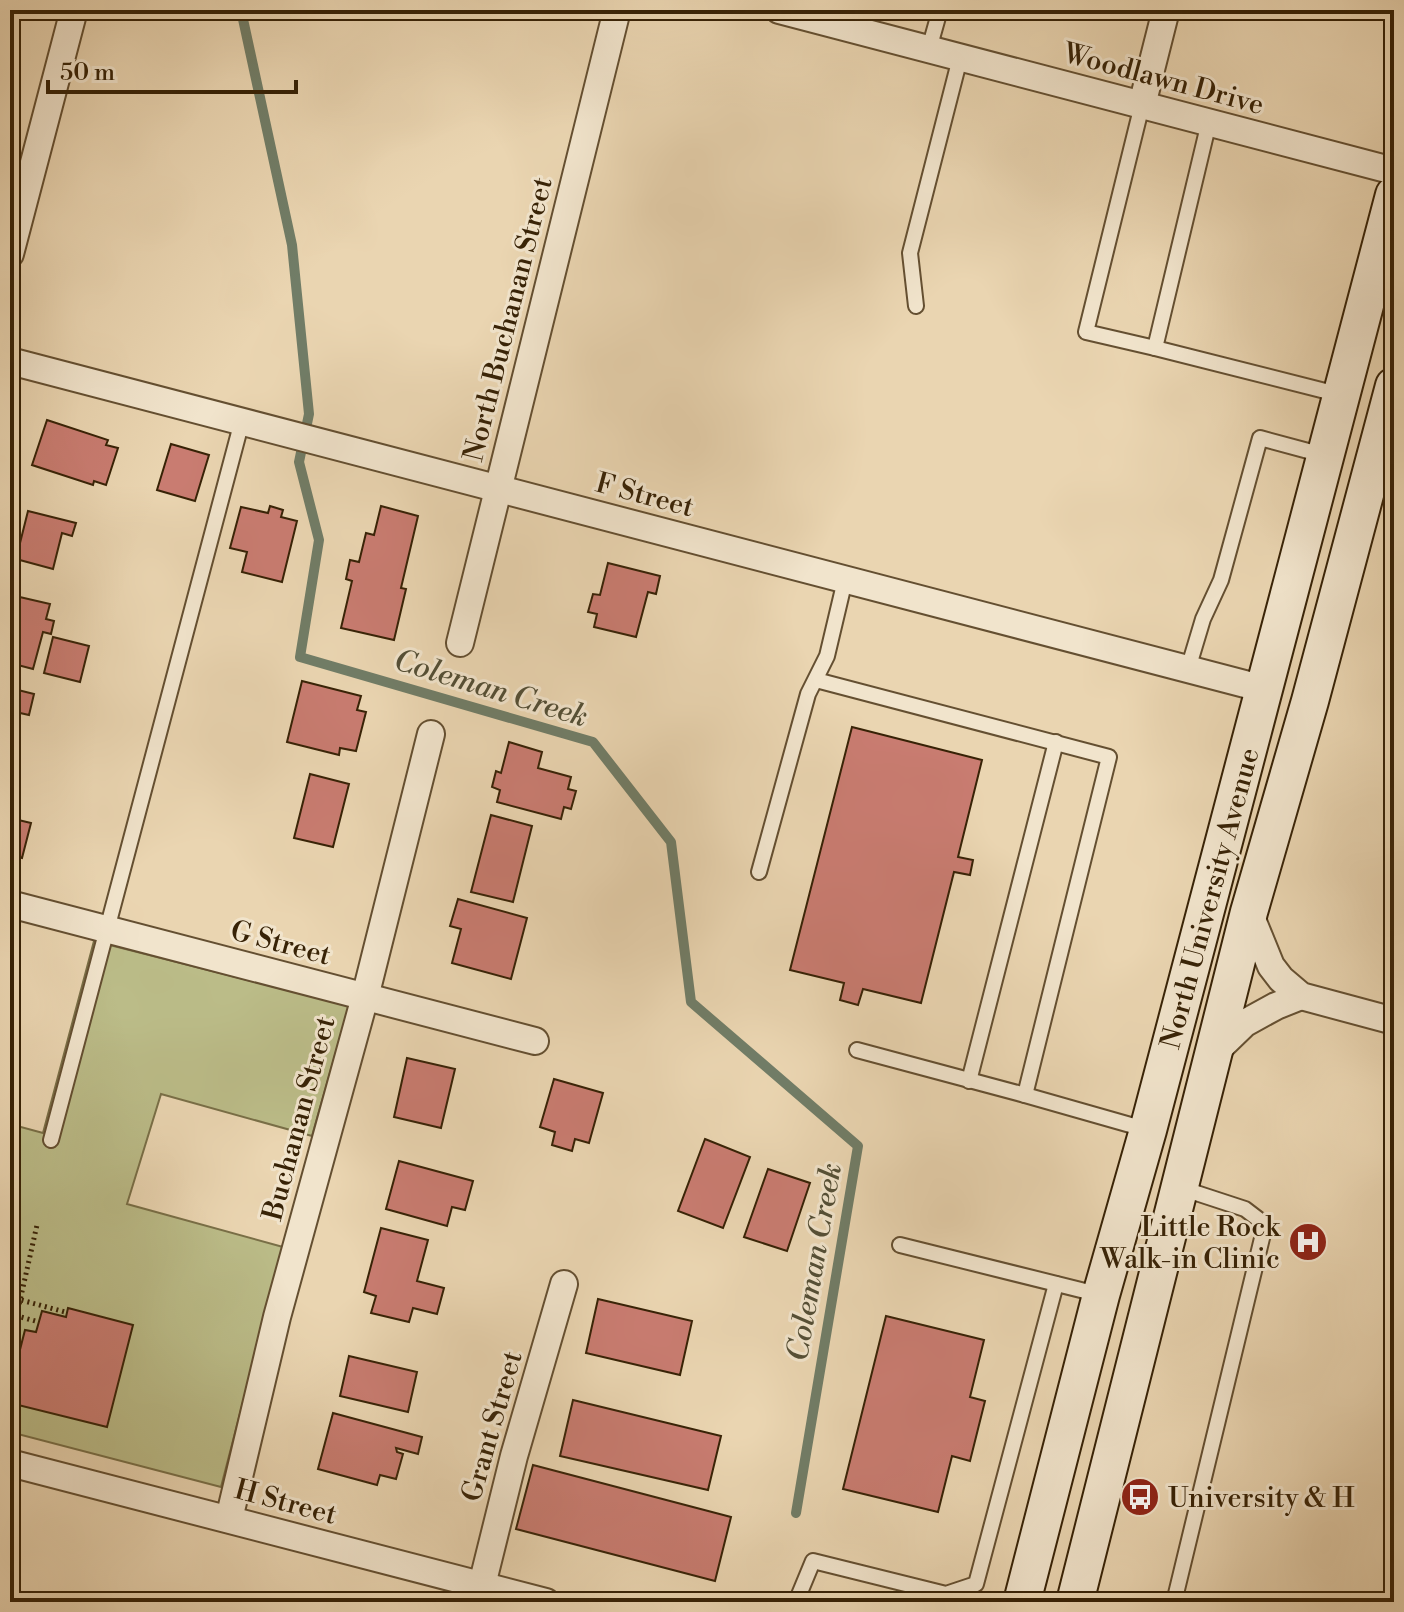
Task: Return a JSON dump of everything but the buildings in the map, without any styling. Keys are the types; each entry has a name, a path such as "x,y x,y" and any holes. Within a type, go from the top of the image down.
{"main road":[{"name":"North University Avenue","path":"1022,1602 1394,195"},
{"name":"North University Avenue","path":"1075,1602 1249,912 1310,701 1394,386"}],"street":[{"path":"10,254 74,10"},
{"name":"North Buchanan Street","path":"460,643 617,10"},
{"name":"Woodlawn Drive","path":"779,10 1394,171"},
{"path":"1142,105 1166,10"},
{"name":"F Street","path":"10,361 1264,689"},
{"name":"Buchanan Street","path":"229,1519 277,1317 365,997 431,734"},
{"name":"G Street","path":"10,904 535,1041"},
{"path":"1249,912 1271,966 1301,996 1394,1021"},
{"path":"1213,1054 1245,1023 1301,996"},
{"name":"Grant Street","path":"482,1585 514,1456 564,1284"},
{"name":"H Street","path":"10,1463 546,1602"}],"lane":[{"path":"929,49 940,10"},
{"path":"916,306 910,253 960,58"},
{"path":"1142,105 1086,332 1341,395"},
{"path":"1155,348 1209,122"},
{"path":"51,1140 242,421"},
{"path":"1188,669 1203,619 1221,580 1260,438 1326,456"},
{"path":"759,872 808,694 827,656 845,580"},
{"path":"816,680 1109,757 1025,1095"},
{"path":"969,1081 1056,742"},
{"path":"857,1050 1148,1130"},
{"path":"1174,1602 1263,1234 1262,1222 1245,1209 1179,1187"},
{"path":"900,1245 1101,1295"},
{"path":"796,1602 813,1561 946,1594 976,1584 1056,1284"}],"path":[{"path":"10,1345 37,1225"},
{"path":"10,1297 65,1312"},
{"path":"10,1314 39,1322"}],"green space":[{"path":"94,941 349,1006 312,1136 161,1094 127,1204 283,1247 221,1487 10,1432 10,1124 43,1133"}],"waterway":[{"name":"Coleman Creek","path":"241,10 292,245 309,414 299,462 319,540 300,657 593,742 671,842 691,1002 858,1146 796,1513"}],"place":[{"name":"Little Rock Walk-in Clinic","path":"1308,1242"},
{"name":"University & H","path":"1140,1497"}]}
